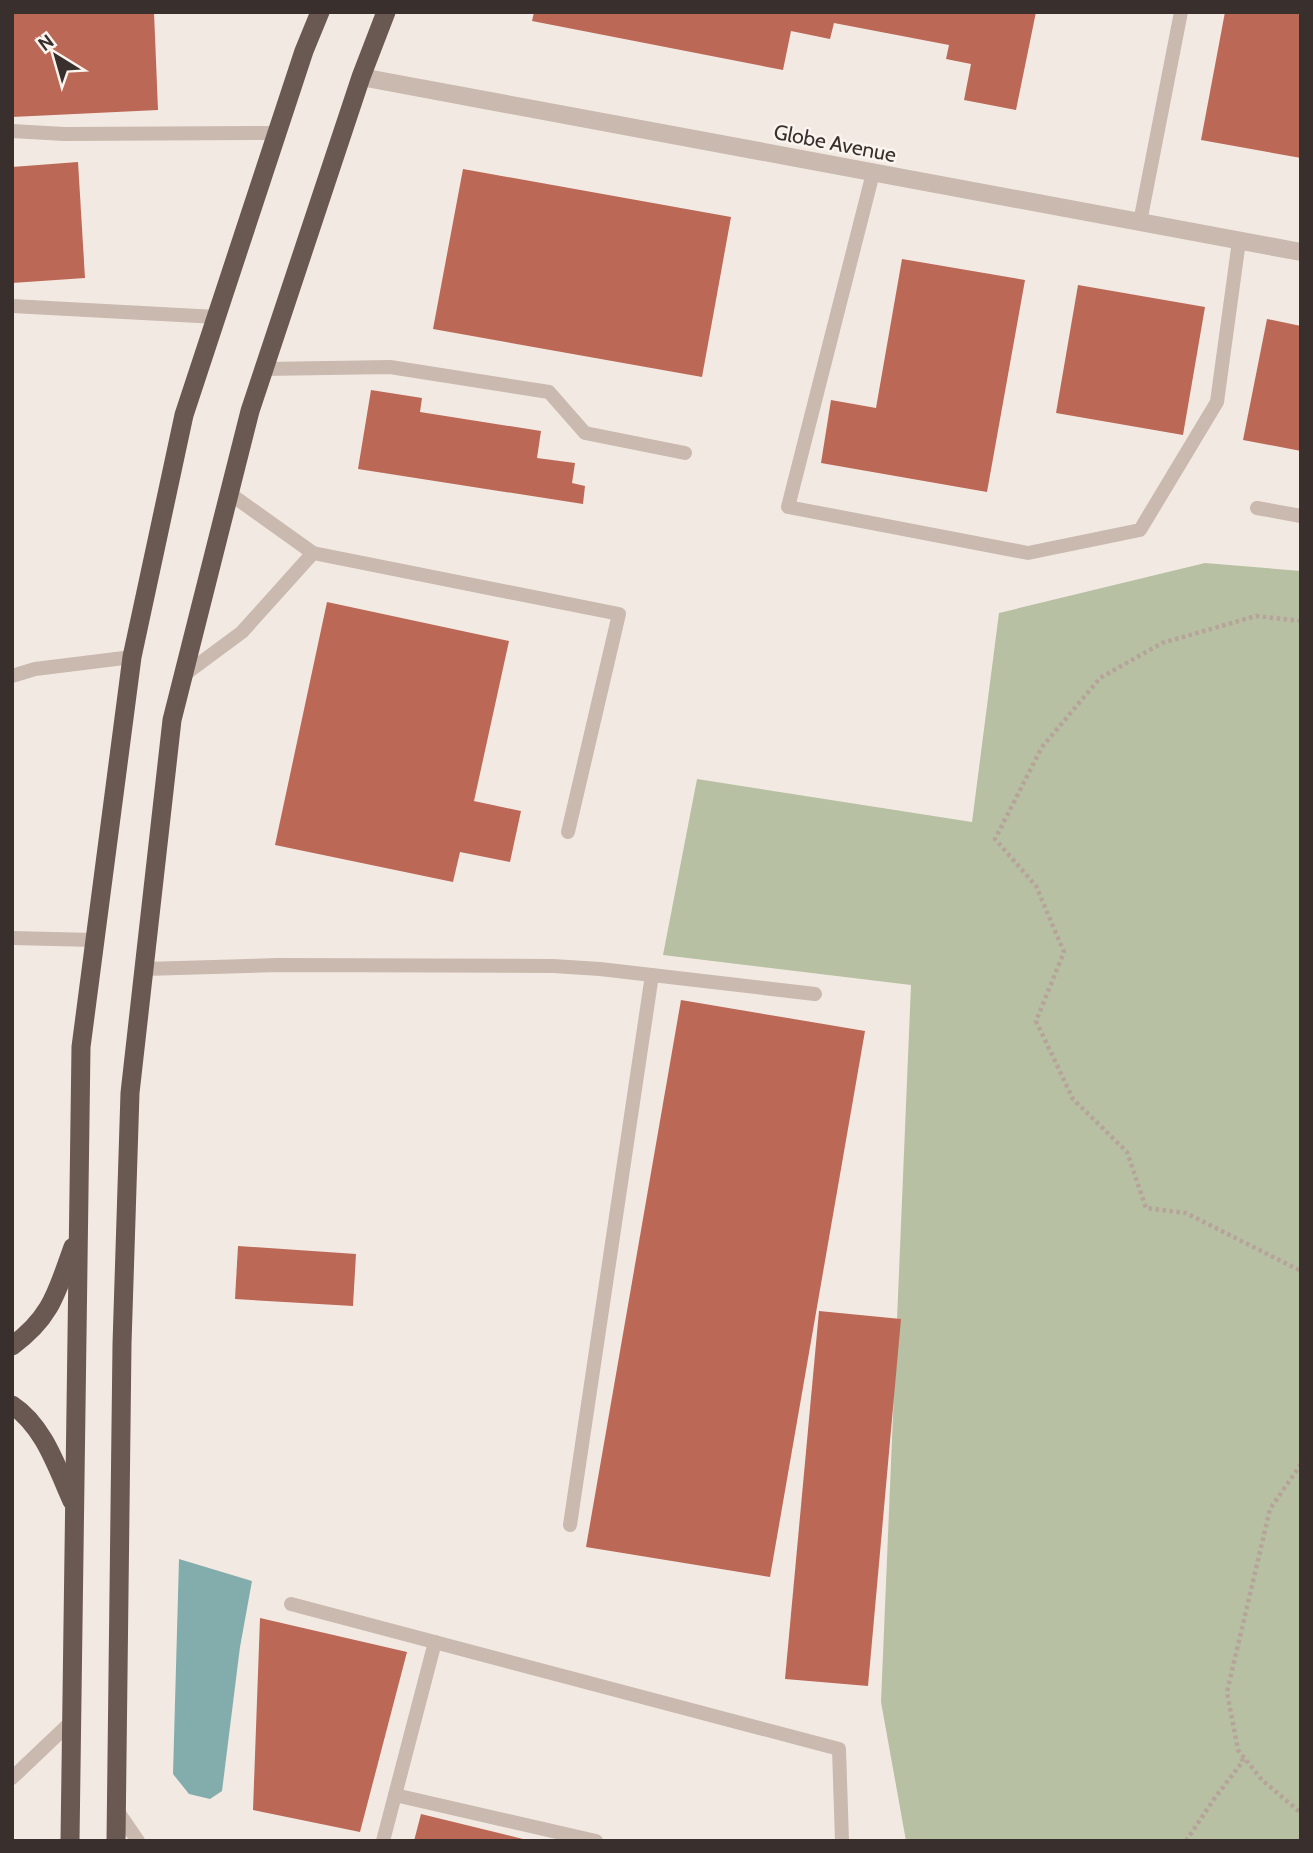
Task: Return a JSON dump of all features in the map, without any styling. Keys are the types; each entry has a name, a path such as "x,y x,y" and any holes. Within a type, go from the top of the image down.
{"highway":[{"path":"70,1841 81,1047 132,657 184,415 304,51 320,12"},
{"path":"116,1841 122,1344 130,1093 172,720 250,411 361,78 386,12"},
{"path":"12,1346 28,1335 52,1306 78,1233"},
{"path":"12,1405 32,1423 43,1440 75,1507"}],"street":[{"name":"Globe Avenue","path":"361,78 1301,252"}],"lane":[{"path":"1140,222 1181,12"},
{"path":"12,131 64,134 277,133"},
{"path":"873,173 788,507 1028,552 1140,530 1216,402 1239,241"},
{"path":"12,306 217,317"},
{"path":"264,369 390,367 549,392 585,433 685,453"},
{"path":"229,492 313,553 619,614 568,832"},
{"path":"1257,508 1301,516"},
{"path":"184,675 242,632 313,553"},
{"path":"12,676 35,669 132,657"},
{"path":"12,938 95,940"},
{"path":"144,969 400,964 553,966 815,994"},
{"path":"570,1525 652,975"},
{"path":"290,1604 839,1749 842,1841"},
{"path":"383,1841 435,1642"},
{"path":"12,1778 72,1721"},
{"path":"395,1795 597,1841"},
{"path":"116,1810 138,1841"}],"path":[{"path":"1301,621 1256,616 1162,643 1100,678 1042,747 995,839 1036,886 1064,952 1036,1021 1073,1099 1127,1152 1146,1208 1186,1213 1301,1271"},
{"path":"1186,1841 1243,1761 1238,1750 1227,1692 1270,1509 1301,1464"},
{"path":"1238,1750 1262,1780 1301,1813"}],"green space":[{"path":"1205,563 1301,571 1301,1841 906,1841 881,1702 911,985 663,955 697,779 972,822 999,613"}],"water":[{"path":"179,1559 252,1581 240,1647 222,1791 210,1799 189,1794 173,1774"}],"building":[{"path":"12,12 154,12 158,110 12,117"},
{"path":"534,12 1036,12 1016,110 964,100 971,64 946,59 949,45 834,23 830,39 791,31 783,70 532,21"},
{"path":"1225,12 1301,12 1301,158 1201,140"},
{"path":"78,162 85,278 12,283 12,167"},
{"path":"463,169 731,217 702,377 433,329"},
{"path":"902,259 1025,280 987,492 821,463 831,400 876,408"},
{"path":"1078,285 1205,307 1183,435 1056,413"},
{"path":"1267,319 1301,326 1301,451 1243,440"},
{"path":"371,390 422,398 420,412 541,431 537,458 575,463 572,483 585,486 583,504 358,469"},
{"path":"327,602 509,641 474,801 521,811 510,862 460,852 453,882 275,845"},
{"path":"681,1000 865,1031 770,1577 586,1547"},
{"path":"238,1246 356,1254 353,1306 235,1299"},
{"path":"819,1311 901,1319 868,1686 785,1679"},
{"path":"260,1618 407,1652 360,1832 253,1810"},
{"path":"421,1814 527,1840 527,1841 414,1841"}]}
